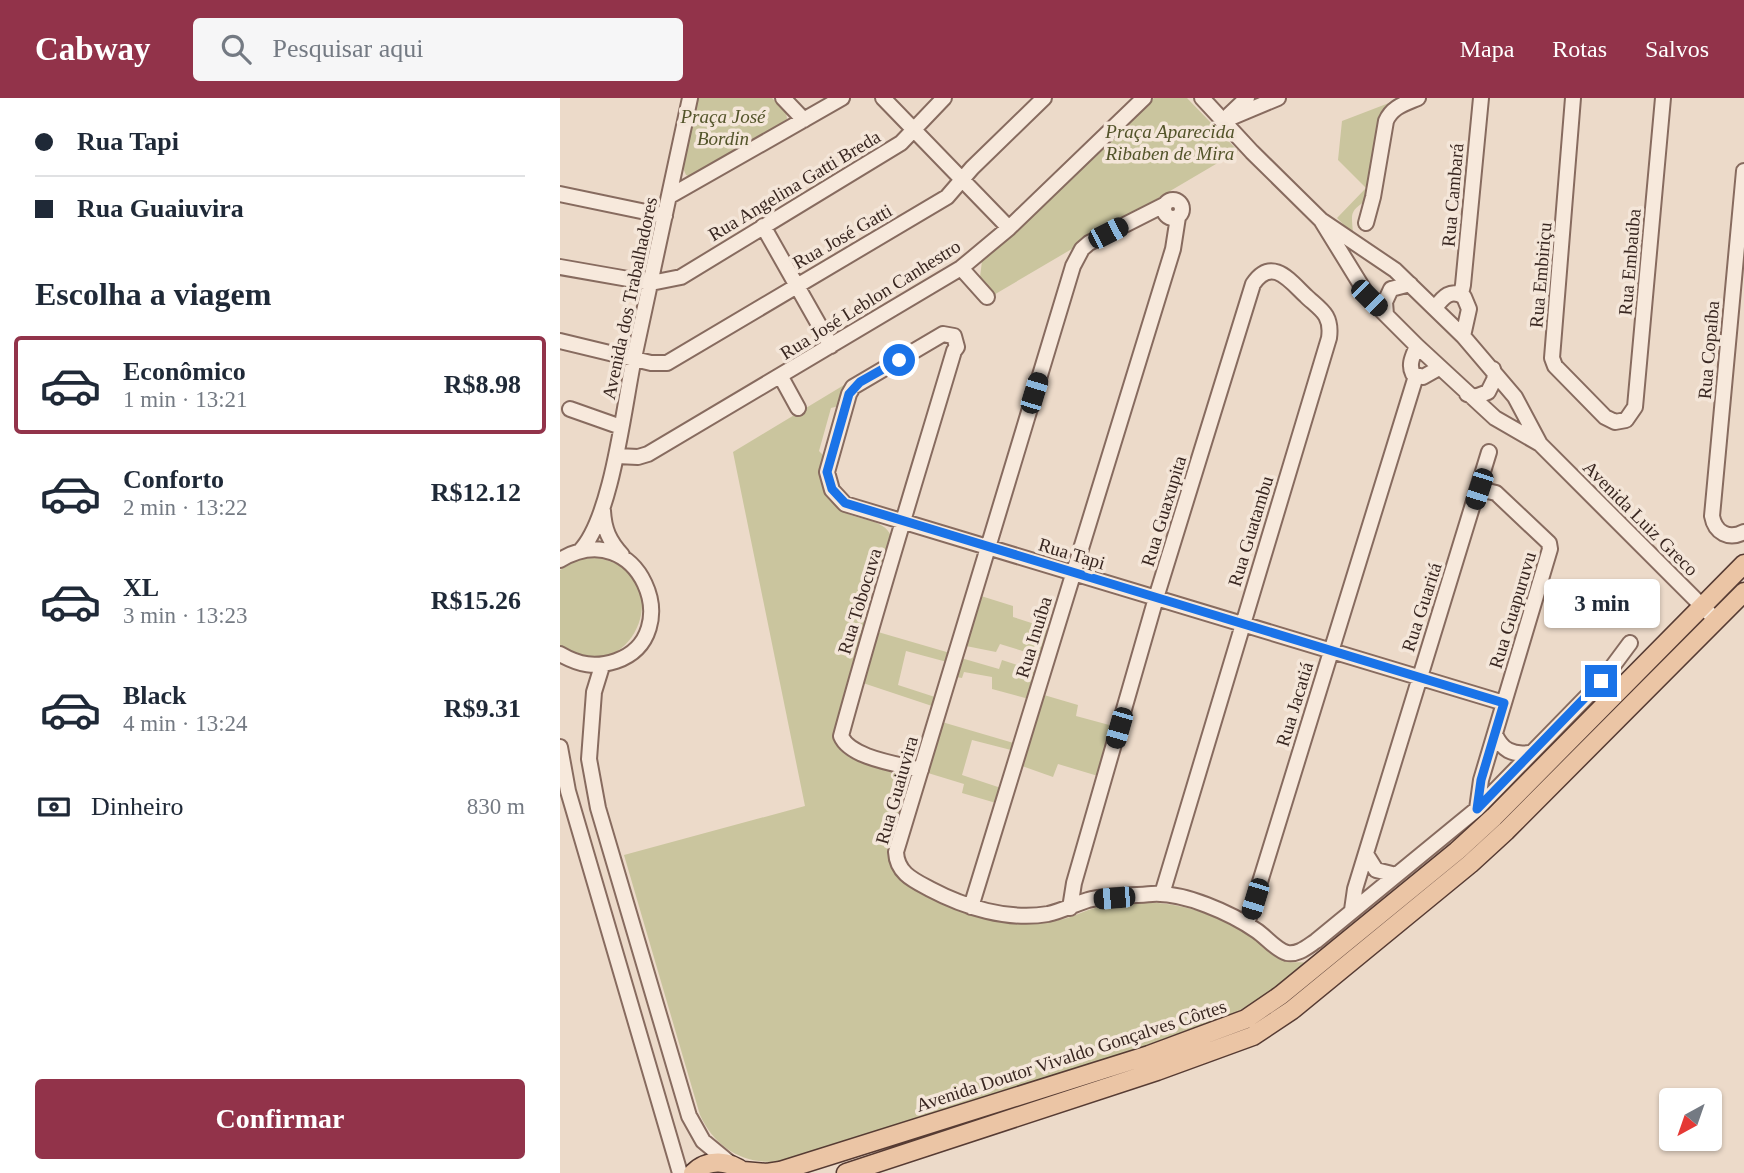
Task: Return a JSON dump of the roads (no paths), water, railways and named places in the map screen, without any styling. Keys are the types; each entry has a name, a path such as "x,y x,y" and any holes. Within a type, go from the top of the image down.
{"main road":[{"name":"Avenida Doutor Vivaldo Gonçalves Côrtes","path":"693,1173 709,1163 721,1162 755,1172 780,1171 1149,1055 1246,1018 1281,995 1457,851 1494,817 1744,564"},
{"name":"Avenida Doutor Vivaldo Gonçalves Côrtes","path":"846,1173 1157,1071 1253,1036 1292,1010 1470,864 1744,592"}],"street":[{"name":"Avenida dos Trabalhadores","path":"580,551 589,540 603,505 617,456 634,358 690,98"},
{"path":"783,98 804,120"},
{"path":"670,196 842,98"},
{"path":"883,98 1009,228"},
{"name":"Rua Angelina Gatti Breda","path":"651,283 681,276 901,144 944,98"},
{"name":"Rua José Gatti","path":"560,341 651,363 667,363 947,197 1044,98"},
{"name":"Rua José Leblon Canhestro","path":"617,456 638,457 648,454 961,268 1009,228 1144,98"},
{"name":"Avenida Luiz Greco","path":"1202,98 1321,220 1395,270 1463,336 1515,397 1540,444"},
{"path":"1223,121 1247,98"},
{"path":"1366,223 1373,197 1385,121 1396,107 1418,98"},
{"name":"Rua Cambará","path":"1463,336 1469,305 1461,294 1464,285 1480,98"},
{"name":"Rua Embiriçu","path":"1573,98 1552,358 1555,366 1605,417 1621,422"},
{"name":"Rua Embaúba","path":"1621,422 1630,416 1635,407 1663,98"},
{"path":"1223,121 1270,99"},
{"name":"Rua Copaíba","path":"1744,171 1712,516 1713,524 1723,533 1734,536 1744,532"},
{"path":"560,194 665,216"},
{"name":"Rua Guaiuvira","path":"1178,217 1173,219 1167,216 1164,205 1089,243 1077,256 896,852 903,873 948,898 971,907 1026,916 1048,914 1090,900 1162,894 1224,912 1247,924 1279,949 1296,953 1310,945 1477,809 1601,681 1630,643"},
{"name":"Rua Inuíba","path":"971,907 1173,249 1178,217"},
{"name":"Avenida Luiz Greco","path":"1321,220 1369,298 1439,368 1495,418 1540,444 1715,619"},
{"path":"763,226 831,346"},
{"path":"560,267 651,283"},
{"path":"961,268 987,297"},
{"name":"Rua Guaxupita","path":"1070,908 1074,883 1156,598 1253,284 1259,276 1267,272 1275,271 1285,276"},
{"name":"Rua Guatambu","path":"1162,894 1329,338 1330,328 1326,316 1285,276"},
{"path":"1387,315 1387,295 1397,286 1410,284"},
{"path":"1435,308 1447,294 1461,294"},
{"name":"Rua Tapi","path":"954,351 950,354 942,353 936,346 938,337 853,387 827,472 832,489 845,503 1504,703"},
{"name":"Rua Jacatiá","path":"1247,924 1416,376 1410,367 1417,346"},
{"name":"Rua Tobocuva","path":"921,770 856,752 844,743 841,736 954,351"},
{"path":"1416,376 1426,376 1439,368"},
{"path":"1467,394 1475,397 1488,392 1495,378 1493,369"},
{"path":"781,377 798,408"},
{"path":"570,409 621,427"},
{"name":"Rua Guaritá","path":"1352,910 1355,890 1489,452"},
{"name":"Rua Guapuruvu","path":"1477,809 1481,780 1550,549 1549,543 1496,493 1479,489"},
{"name":"Avenida dos Trabalhadores","path":"601,666 623,658 640,643 650,622 651,599 643,578 614,546 606,532 603,505"},
{"path":"560,559 580,551 597,549 628,561"},
{"path":"560,654 577,664 601,666 590,717 589,759 598,808 689,1116 704,1141 740,1169"},
{"path":"1495,734 1498,742 1510,753 1529,753"},
{"path":"560,747 568,791 680,1173"},
{"path":"1366,855 1376,870 1396,875"}],"park label":[{"name":"Praça José Bordin","path":"723,127"},
{"name":"Praça Aparecida Ribaben de Mira","path":"1170,142"}]}
